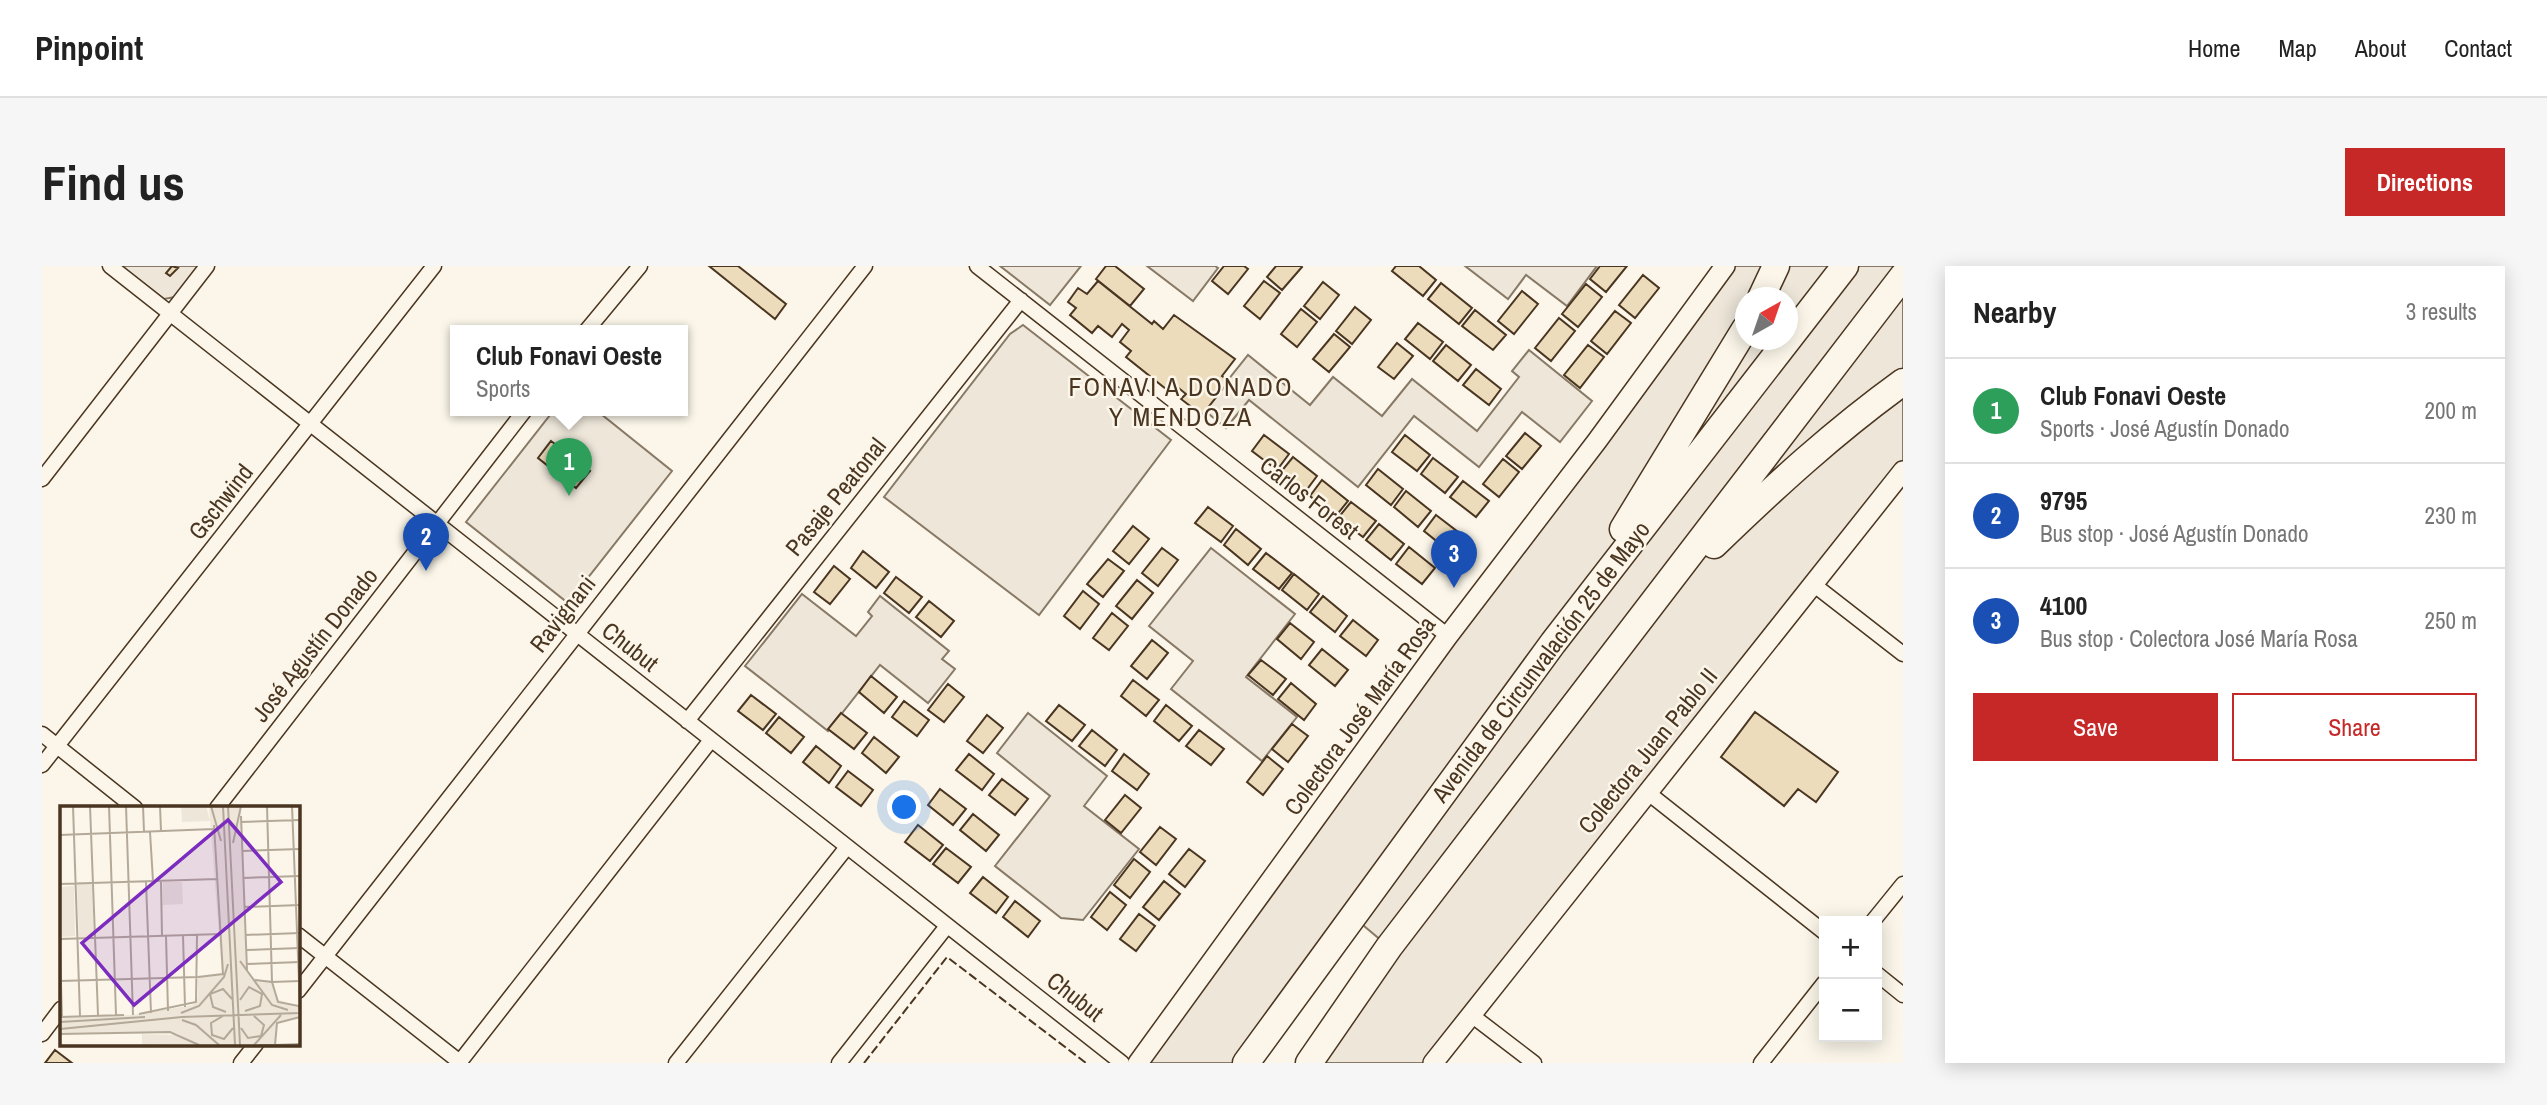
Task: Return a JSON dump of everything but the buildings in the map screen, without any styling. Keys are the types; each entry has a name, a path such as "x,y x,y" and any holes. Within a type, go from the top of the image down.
{"highway":[{"path":"1766,287 1776,266"},
{"name":"Avenida de Circunvalación 25 de Mayo","path":"1246,1063 1553,643 1845,266"},
{"path":"1309,1063 1389,947 1903,276"},
{"path":"1553,643 1735,345"},
{"path":"1643,615 1784,478 1855,416 1903,382"}],"main road":[{"name":"Colectora José María Rosa","path":"1138,1063 1448,636 1597,441 1725,266"},
{"name":"Colectora Juan Pablo II","path":"1433,1063 1903,471"}],"street":[{"name":"Chubut","path":"110,266 1122,1063"},
{"path":"42,479 207,266"},
{"name":"Gschwind","path":"42,765 434,266"},
{"path":"591,325 640,266"},
{"name":"Ravignani","path":"299,990 865,266"},
{"name":"Carlos Forest","path":"977,266 1448,636"},
{"name":"Pasaje Peatonal","path":"687,721 1021,300"},
{"name":"José Agustín Donado","path":"218,806 520,416"},
{"path":"1813,584 1903,654"},
{"path":"42,734 134,806"},
{"path":"299,935 460,1063 711,740"},
{"path":"1647,792 1819,928"},
{"path":"676,1063 847,846"},
{"path":"1878,916 1903,884"},
{"path":"839,1063 947,926"},
{"path":"1882,978 1903,995"},
{"path":"1761,1063 1819,990"},
{"path":"42,1034 60,1010"},
{"path":"1470,1014 1534,1063"},
{"path":"241,1063 254,1046"}],"shaded area":[{"path":"121,266 199,266 175,297 164,299"},
{"path":"1000,266 1081,266 1050,305"},
{"path":"1147,266 1215,266 1218,268 1193,301"},
{"path":"1465,266 1597,266 1567,306 1526,275 1508,299"},
{"path":"1725,266 1903,266 1903,471 1433,1063 1309,1063 1389,947 1352,916 1246,1063 1138,1063"},
{"path":"1023,325 1171,440 1039,615 884,497 1010,334"},
{"path":"1529,350 1592,401 1560,442 1522,412 1479,467 1414,416 1358,487 1249,400 1226,428 1204,410 1248,355 1310,405 1333,377 1382,416 1412,379 1477,431 1519,377 1512,371"},
{"path":"549,416 603,416 672,471 568,603 466,522"},
{"path":"1211,548 1295,614 1246,677 1297,717 1262,761 1171,689 1193,661 1149,626"},
{"path":"802,594 856,636 872,616 868,612 880,596 949,651 942,659 955,669 928,703 880,665 828,731 745,666"},
{"path":"1028,713 1107,776 1084,806 1139,849 1083,920 1061,918 995,866 1050,796 997,753"}],"fence":[{"path":"864,1063 947,957 1086,1063"}],"place":[{"name":"Club Fonavi Oeste","path":"569,496"},
{"name":"9795","path":"426,571"},
{"name":"4100","path":"1454,588"}],"district":[{"name":"FONAVI A DONADO Y MENDOZA","path":"1181,402"}]}
